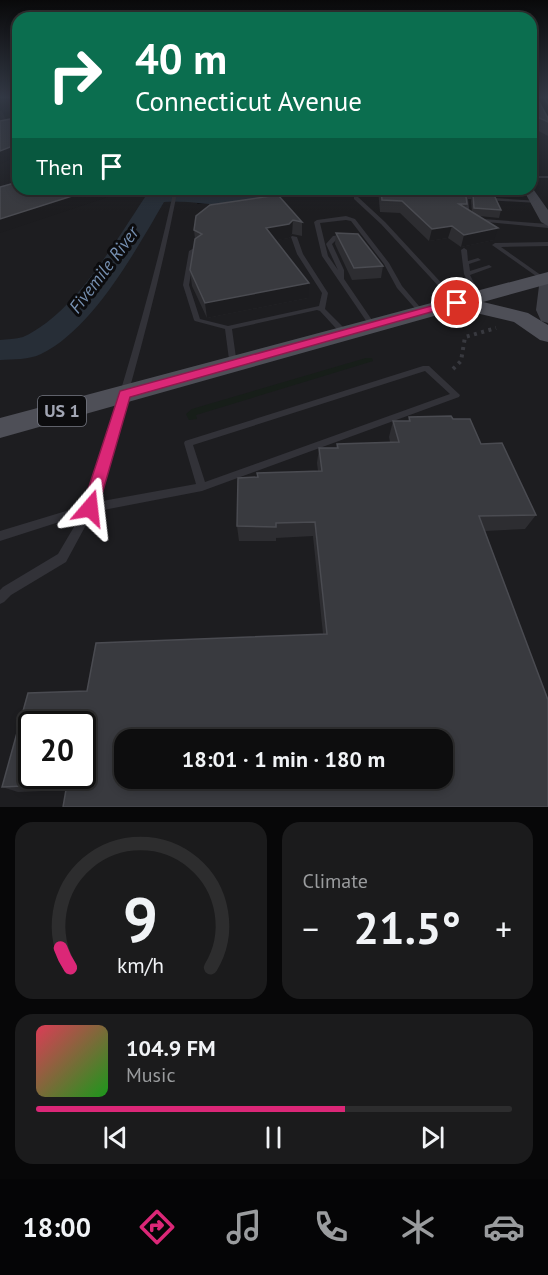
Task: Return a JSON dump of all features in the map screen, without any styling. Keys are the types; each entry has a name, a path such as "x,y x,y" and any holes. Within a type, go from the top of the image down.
{"main road":[{"name":"US 1","path":"0,428 467,299 546,281"},
{"path":"467,299 521,317 548,335"}],"street":[{"path":"533,195 547,221"},
{"path":"546,281 545,310 548,317"}],"lane":[{"path":"0,598 7,591 62,558 90,508 162,256 174,195"},
{"path":"538,202 465,197 468,219 547,221"},
{"path":"356,198 380,218 430,276 467,299"},
{"path":"373,326 325,256 317,222 353,220 387,264 399,287 422,313"},
{"path":"294,237 300,254 326,293 322,309"},
{"path":"341,279 341,270 329,244 335,237 357,238 374,259 387,264"},
{"path":"546,281 495,245 548,244"},
{"path":"198,248 192,251 186,285 197,320 228,328 322,309"},
{"path":"464,250 467,299"},
{"path":"494,256 506,253"},
{"path":"466,263 478,260"},
{"path":"505,264 516,261"},
{"path":"467,274 489,267"},
{"path":"322,309 346,334"},
{"path":"228,328 233,365"},
{"path":"0,536 90,508 202,487 456,395 426,368 188,443 202,487"}],"path":[{"path":"453,369 461,361 465,337 505,326"}],"shaded area":[{"path":"537,136 548,136 548,807 0,807 0,159 12,157 12,195 203,195 197,204 285,195 537,195"},
{"path":"372,358 373,361 196,415 197,419 189,420 186,414 192,409"}],"building":[{"path":"0,136 12,136 12,146 0,151"},
{"path":"12,184 12,195 75,195 0,219 0,187"},
{"path":"278,195 302,222 293,220 289,224 266,228 309,283 205,303 190,270 195,239 202,234 194,230 196,216 210,205"},
{"path":"382,195 466,195 467,204 459,204 498,228 464,235 452,226 432,229 402,201 382,200"},
{"path":"473,195 494,195 501,210 474,208"},
{"path":"336,233 358,234 383,266 354,268"},
{"path":"451,416 453,419 470,419 481,444 502,443 536,515 479,516 548,700 548,807 63,807 66,789 96,789 96,711 23,711 28,693 87,691 96,643 327,634 315,522 276,523 276,527 237,526 238,478 258,477 257,473 322,471 319,448 338,448 337,444 399,442 393,421 410,421 409,417"},
{"path":"18,729 18,786 2,787"}],"waterway":[{"name":"Fivemile River","path":"0,350 29,347 60,327 119,257 157,196 164,195"},
{"name":"Fivemile River","path":"187,195 230,199 261,195"}],"route":[{"path":"90,508 124,394 457,303"}]}
